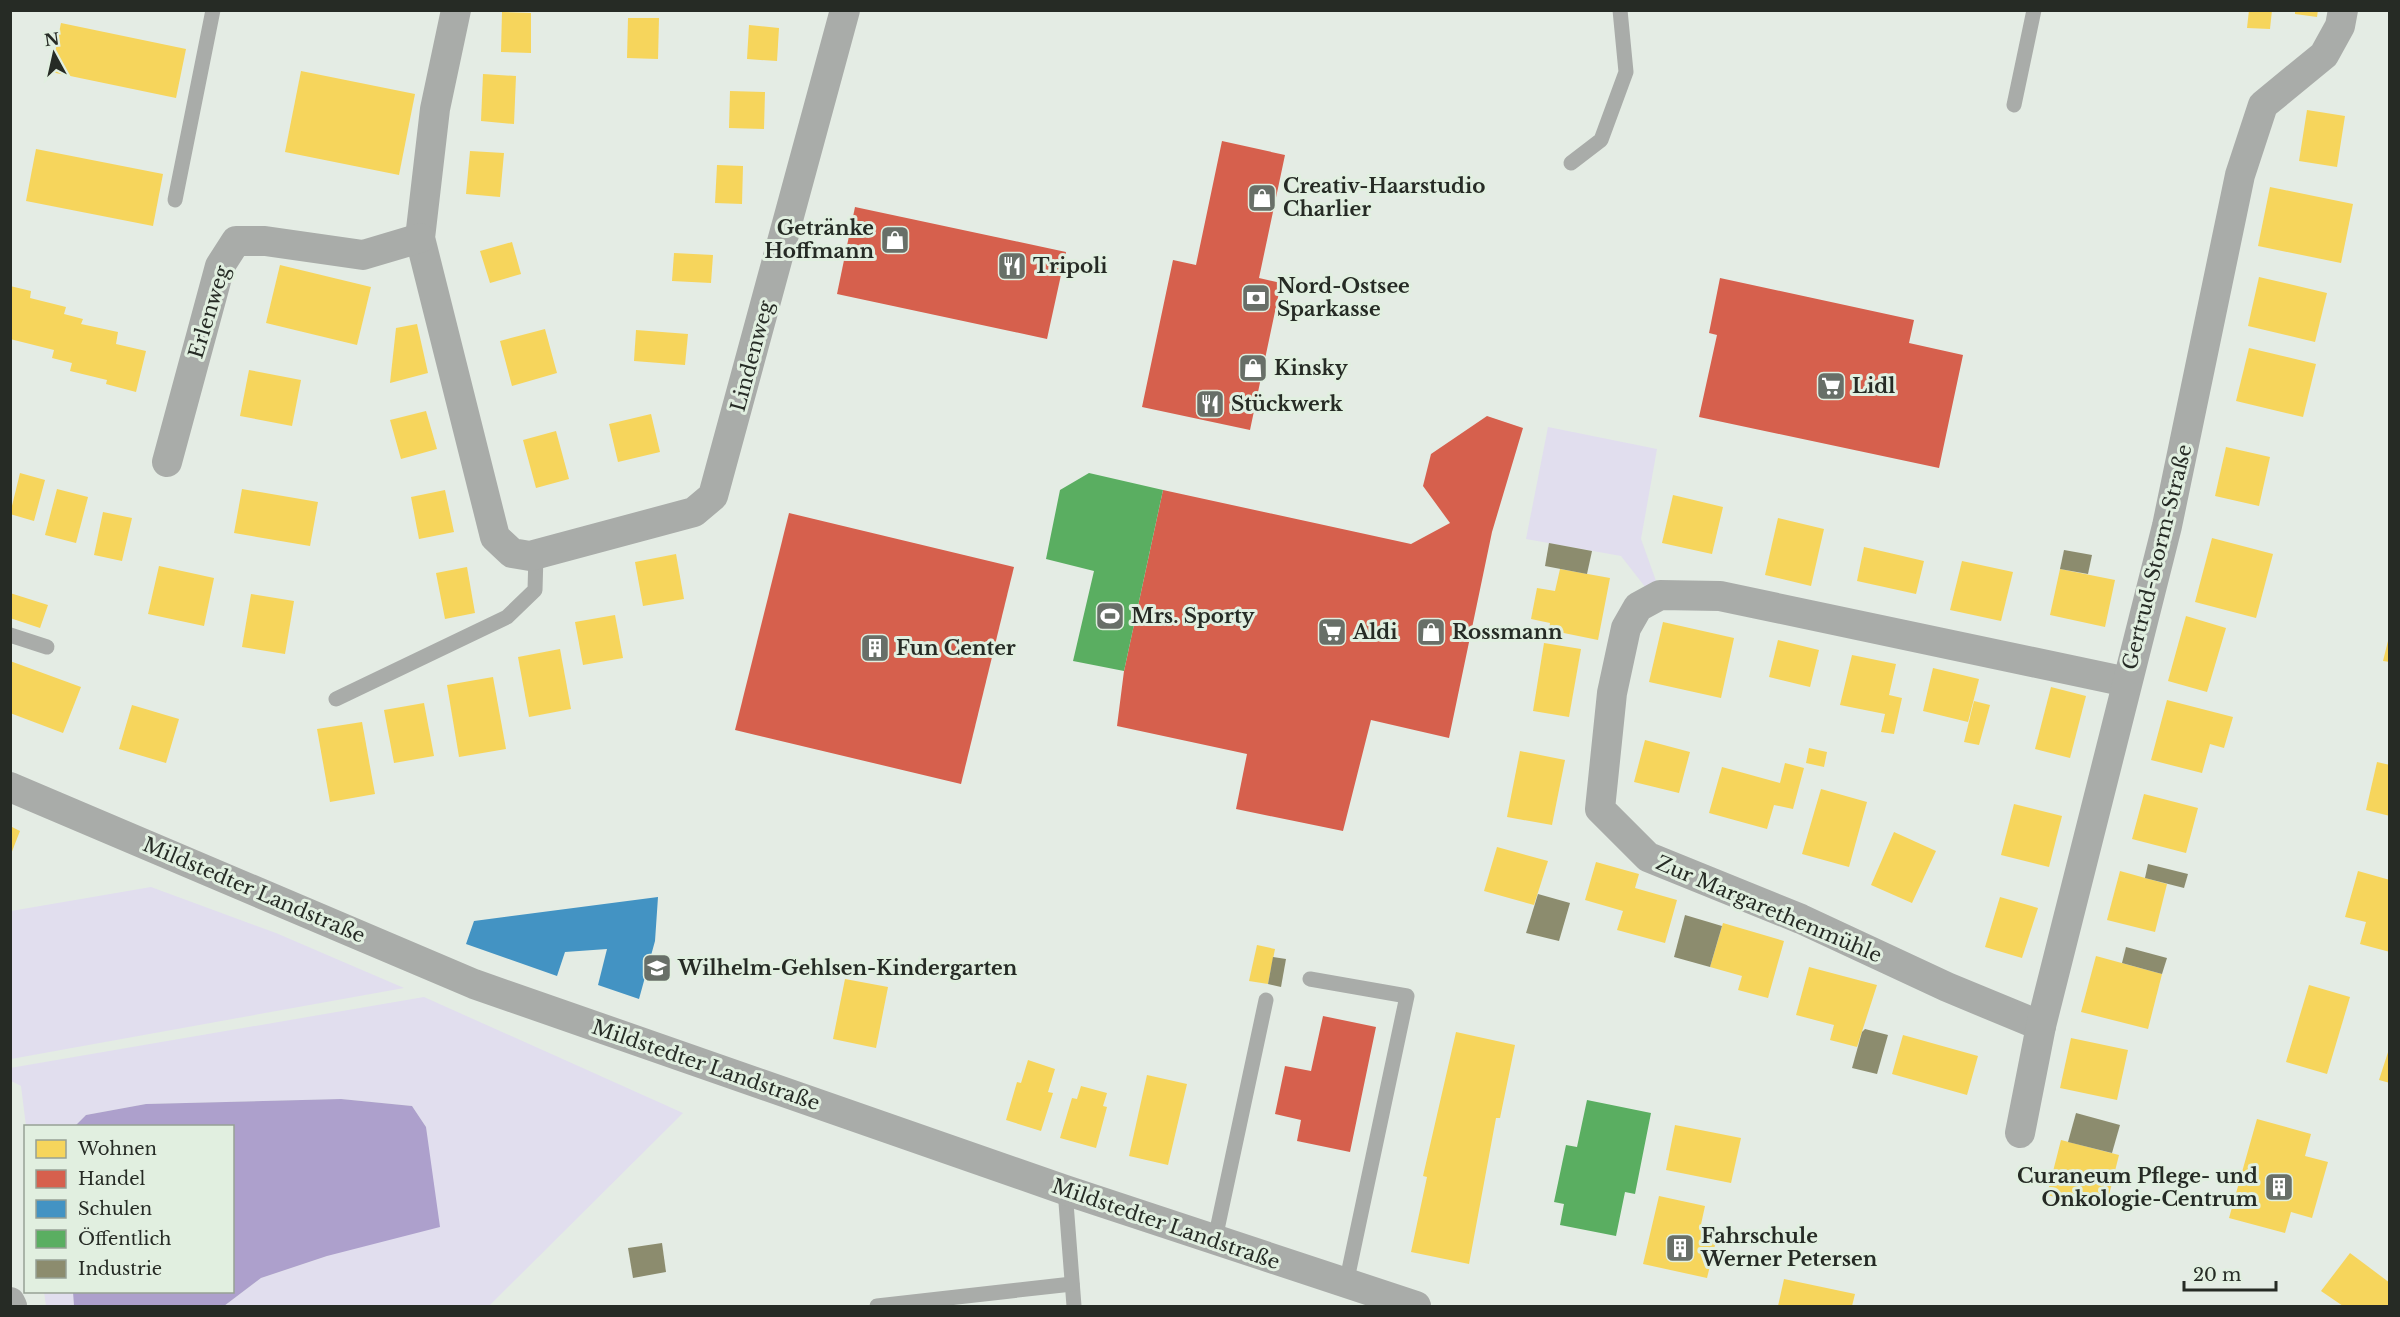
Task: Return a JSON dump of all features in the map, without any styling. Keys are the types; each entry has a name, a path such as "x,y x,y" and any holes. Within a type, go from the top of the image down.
{"street":[{"path":"456,10 435,109 420,238 495,537 524,554"},
{"name":"Lindenweg","path":"524,554 694,512 713,496 845,10"},
{"name":"Gertrud-Storm-Straße","path":"2020,1132 2041,1026 2167,526 2240,175 2263,105 2325,55 2340,26 2343,10"},
{"name":"Erlenweg","path":"168,462 220,266 236,242 265,241 363,255 420,238"},
{"name":"Zur Margarethenmühle","path":"2041,1026 1947,987 1802,919 1648,857 1600,808 1612,693 1626,628 1638,607 1660,594 1720,596 2127,682"},
{"name":"Mildstedter Landstraße","path":"10,787 474,984 1065,1190 1416,1306"},
{"path":"10,1302 12,1306"}],"lane":[{"path":"176,200 213,10"},
{"path":"1571,163 1601,140 1626,72 1620,10"},
{"path":"2014,105 2034,10"},
{"path":"336,699 507,617 535,590 524,554"},
{"path":"10,636 47,648"},
{"path":"1310,979 1407,996 1346,1284"},
{"path":"1215,1239 1266,1000"},
{"path":"1065,1190 1074,1306"},
{"path":"877,1306 1072,1284"}],"shaded area":[{"path":"1548,427 1657,449 1641,539 1656,581 1646,588 1621,556 1526,539"},
{"path":"151,887 276,933 404,988 11,1059 11,911"},
{"path":"424,997 683,1113 489,1306 224,1306 261,1278 327,1256 430,1171 426,1127 412,1106 341,1099 146,1104 86,1115 76,1125 26,1125 21,1086 11,1081 10,1068"},
{"path":"341,1099 412,1106 426,1127 440,1227 327,1256 261,1278 224,1306 74,1306 73,1293 234,1293 234,1125 76,1125 86,1115 146,1104"},
{"path":"44,1293 73,1293 74,1306 46,1306"}],"building: Wohnen":[{"path":"2249,10 2272,10 2270,29 2247,28"},
{"path":"2295,10 2318,10 2317,17 2295,14"},
{"path":"502,12 531,13 531,53 501,52"},
{"path":"628,18 659,18 658,59 627,58"},
{"path":"61,23 186,49 176,98 51,72"},
{"path":"749,25 779,28 777,61 747,59"},
{"path":"301,71 415,94 399,175 285,152"},
{"path":"483,74 516,76 514,124 481,121"},
{"path":"730,91 765,92 764,129 729,128"},
{"path":"2307,110 2345,116 2337,167 2299,161"},
{"path":"36,149 163,174 153,226 26,201"},
{"path":"470,151 504,153 500,197 466,194"},
{"path":"717,165 743,166 742,204 715,203"},
{"path":"2270,187 2353,204 2341,263 2258,246"},
{"path":"512,242 521,274 490,283 480,251"},
{"path":"674,253 713,255 711,283 672,281"},
{"path":"280,265 371,287 357,345 266,323"},
{"path":"2259,277 2327,293 2315,342 2248,326"},
{"path":"10,286 31,291 30,298 66,307 64,314 83,319 81,324 118,332 116,344 146,351 136,392 106,384 107,380 70,371 72,363 52,358 54,350 10,339"},
{"path":"417,324 428,373 390,383 396,328"},
{"path":"545,329 557,373 512,386 500,341"},
{"path":"636,330 688,334 685,365 634,361"},
{"path":"2249,348 2316,364 2303,417 2236,401"},
{"path":"249,370 301,380 292,426 240,416"},
{"path":"426,411 437,449 401,459 390,420"},
{"path":"651,414 660,452 618,462 609,424"},
{"path":"556,431 569,479 536,488 523,440"},
{"path":"2226,447 2270,457 2259,506 2215,496"},
{"path":"20,473 45,480 34,521 10,514"},
{"path":"57,489 88,497 76,543 45,535"},
{"path":"242,489 318,502 310,546 234,533"},
{"path":"445,490 454,532 419,539 411,497"},
{"path":"1673,495 1723,507 1712,554 1662,543"},
{"path":"103,512 132,518 122,561 94,555"},
{"path":"1778,518 1824,529 1811,586 1765,575"},
{"path":"2212,538 2273,554 2256,618 2195,602"},
{"path":"1864,547 1924,561 1916,594 1857,581"},
{"path":"676,554 684,599 643,606 635,562"},
{"path":"1962,561 2013,572 2001,621 1950,610"},
{"path":"159,566 214,578 204,626 148,614"},
{"path":"467,567 475,613 445,619 436,573"},
{"path":"1560,569 1610,578 1598,640 1549,630 1550,623 1531,619 1537,588 1555,591"},
{"path":"2060,569 2115,580 2105,627 2050,615"},
{"path":"10,593 48,605 40,628 10,618"},
{"path":"251,594 294,601 285,654 242,647"},
{"path":"615,615 623,658 583,665 575,622"},
{"path":"2186,616 2226,628 2207,692 2168,681"},
{"path":"1663,622 1734,638 1721,698 1649,682"},
{"path":"2390,637 2390,662 2383,661"},
{"path":"1778,640 1819,650 1810,687 1769,677"},
{"path":"1544,643 1581,649 1569,717 1533,711"},
{"path":"560,649 571,709 529,717 518,657"},
{"path":"1852,655 1896,664 1889,695 1902,698 1894,734 1881,732 1885,714 1840,705"},
{"path":"10,661 81,687 63,733 10,713"},
{"path":"1933,668 1979,679 1968,722 1923,711"},
{"path":"493,677 506,749 459,757 447,685"},
{"path":"2051,687 2086,696 2070,758 2035,749"},
{"path":"2167,700 2233,717 2224,748 2210,744 2202,773 2151,760"},
{"path":"1974,701 1990,705 1979,745 1964,742"},
{"path":"424,703 434,756 394,763 384,710"},
{"path":"132,705 179,719 166,763 119,749"},
{"path":"362,722 375,794 330,802 317,729"},
{"path":"1645,740 1690,752 1679,793 1634,782"},
{"path":"1809,748 1827,752 1824,767 1806,763"},
{"path":"1520,751 1565,760 1552,825 1507,817"},
{"path":"2377,762 2390,765 2390,816 2366,810"},
{"path":"1785,763 1804,768 1793,809 1774,805 1767,829 1709,813 1722,767 1780,783"},
{"path":"1821,789 1867,802 1849,867 1802,854"},
{"path":"2144,794 2198,808 2186,853 2132,839"},
{"path":"2014,804 2062,816 2049,867 2001,855"},
{"path":"10,826 20,831 11,854 10,854"},
{"path":"1894,832 1936,851 1912,903 1871,885"},
{"path":"1497,847 1548,861 1534,905 1484,891"},
{"path":"1596,862 1639,874 1635,888 1677,900 1665,943 1617,930 1623,911 1585,900"},
{"path":"2120,871 2167,884 2155,932 2107,920"},
{"path":"2358,871 2390,880 2390,952 2360,944 2366,922 2345,917"},
{"path":"2000,897 2038,908 2022,958 1985,947"},
{"path":"1723,923 1784,941 1768,998 1738,990 1742,976 1710,967"},
{"path":"1257,945 1275,949 1268,984 1249,981"},
{"path":"2096,956 2162,974 2148,1029 2081,1012"},
{"path":"1809,967 1877,985 1857,1047 1830,1040 1834,1025 1796,1015"},
{"path":"845,979 888,987 876,1048 833,1039"},
{"path":"2309,985 2350,997 2327,1074 2286,1062"},
{"path":"1456,1032 1515,1045 1500,1118 1496,1118 1469,1264 1411,1252 1427,1177 1423,1176"},
{"path":"1903,1035 1978,1056 1967,1095 1892,1074"},
{"path":"2071,1038 2128,1050 2117,1100 2060,1088"},
{"path":"2390,1046 2390,1083 2379,1080"},
{"path":"1028,1060 1055,1069 1048,1092 1053,1093 1041,1131 1006,1120 1017,1082 1021,1083"},
{"path":"1147,1075 1187,1084 1168,1165 1129,1156"},
{"path":"1081,1086 1107,1093 1103,1106 1107,1107 1096,1148 1060,1138 1072,1098 1077,1099"},
{"name":"Curaneum Pflege- und Onkologie-Centrum","path":"2257,1119 2311,1134 2305,1156 2328,1162 2312,1218 2291,1212 2285,1233 2229,1218"},
{"path":"1675,1125 1741,1138 1731,1183 1666,1170"},
{"path":"2061,1140 2119,1155 2109,1195 2102,1193 2098,1208 2047,1195"},
{"name":"Fahrschule Werner Petersen","path":"1659,1196 1705,1206 1700,1229 1718,1233 1707,1278 1643,1264"},
{"path":"2350,1253 2390,1283 2390,1306 2343,1306 2321,1291"},
{"path":"1784,1279 1855,1294 1852,1306 1778,1306"}],"building: Handel":[{"path":"1222,141 1285,155 1259,278 1281,283 1250,430 1142,407 1173,260 1196,265"},
{"path":"855,207 1066,252 1047,339 837,294"},
{"name":"Lidl","path":"1720,278 1914,320 1909,343 1963,355 1939,468 1699,417 1717,335 1709,333"},
{"path":"1487,416 1523,428 1492,532 1449,738 1371,720 1343,831 1236,809 1247,754 1117,726 1124,671 1163,490 1411,544 1450,523 1423,486 1431,454"},
{"name":"Fun Center","path":"789,513 1014,567 961,784 735,730"},
{"path":"1323,1016 1376,1027 1350,1152 1297,1141 1301,1120 1275,1114 1285,1066 1311,1071"}],"building: Schulen":[{"path":"658,897 655,941 639,999 598,985 607,949 565,952 557,976 466,944 474,921"}],"building: Öffentlich":[{"name":"Mrs. Sporty","path":"1089,473 1163,490 1124,671 1073,661 1094,571 1046,559 1060,490"},
{"path":"1587,1100 1651,1113 1635,1194 1625,1192 1616,1236 1560,1225 1564,1204 1554,1202 1566,1145 1577,1147"}],"building: Industrie":[{"path":"1549,543 1592,551 1587,574 1545,566"},
{"path":"2064,550 2092,555 2088,574 2060,569"},
{"path":"2148,864 2188,874 2184,888 2145,878"},
{"path":"1538,894 1570,903 1559,941 1526,933"},
{"path":"1685,915 1722,926 1710,967 1674,957"},
{"path":"2126,947 2167,958 2162,974 2122,963"},
{"path":"1273,957 1286,959 1281,987 1268,984"},
{"path":"1865,1029 1888,1035 1877,1074 1852,1068 1862,1032"},
{"path":"2076,1113 2120,1125 2112,1153 2068,1142"},
{"path":"662,1243 666,1272 633,1278 628,1248"}],"place":[{"name":"Creativ-Haarstudio Charlier","path":"1262,198"},
{"name":"Getränke Hoffmann","path":"895,240"},
{"name":"Tripoli","path":"1012,266"},
{"name":"Nord-Ostsee Sparkasse","path":"1256,298"},
{"name":"Kinsky","path":"1253,368"},
{"name":"Lidl","path":"1831,386"},
{"name":"Stückwerk","path":"1210,404"},
{"name":"Mrs. Sporty","path":"1110,616"},
{"name":"Aldi","path":"1332,632"},
{"name":"Rossmann","path":"1431,632"},
{"name":"Fun Center","path":"875,648"},
{"name":"Wilhelm-Gehlsen-Kindergarten","path":"657,968"},
{"name":"Curaneum Pflege- und Onkologie-Centrum","path":"2279,1187"},
{"name":"Fahrschule Werner Petersen","path":"1680,1248"}]}
